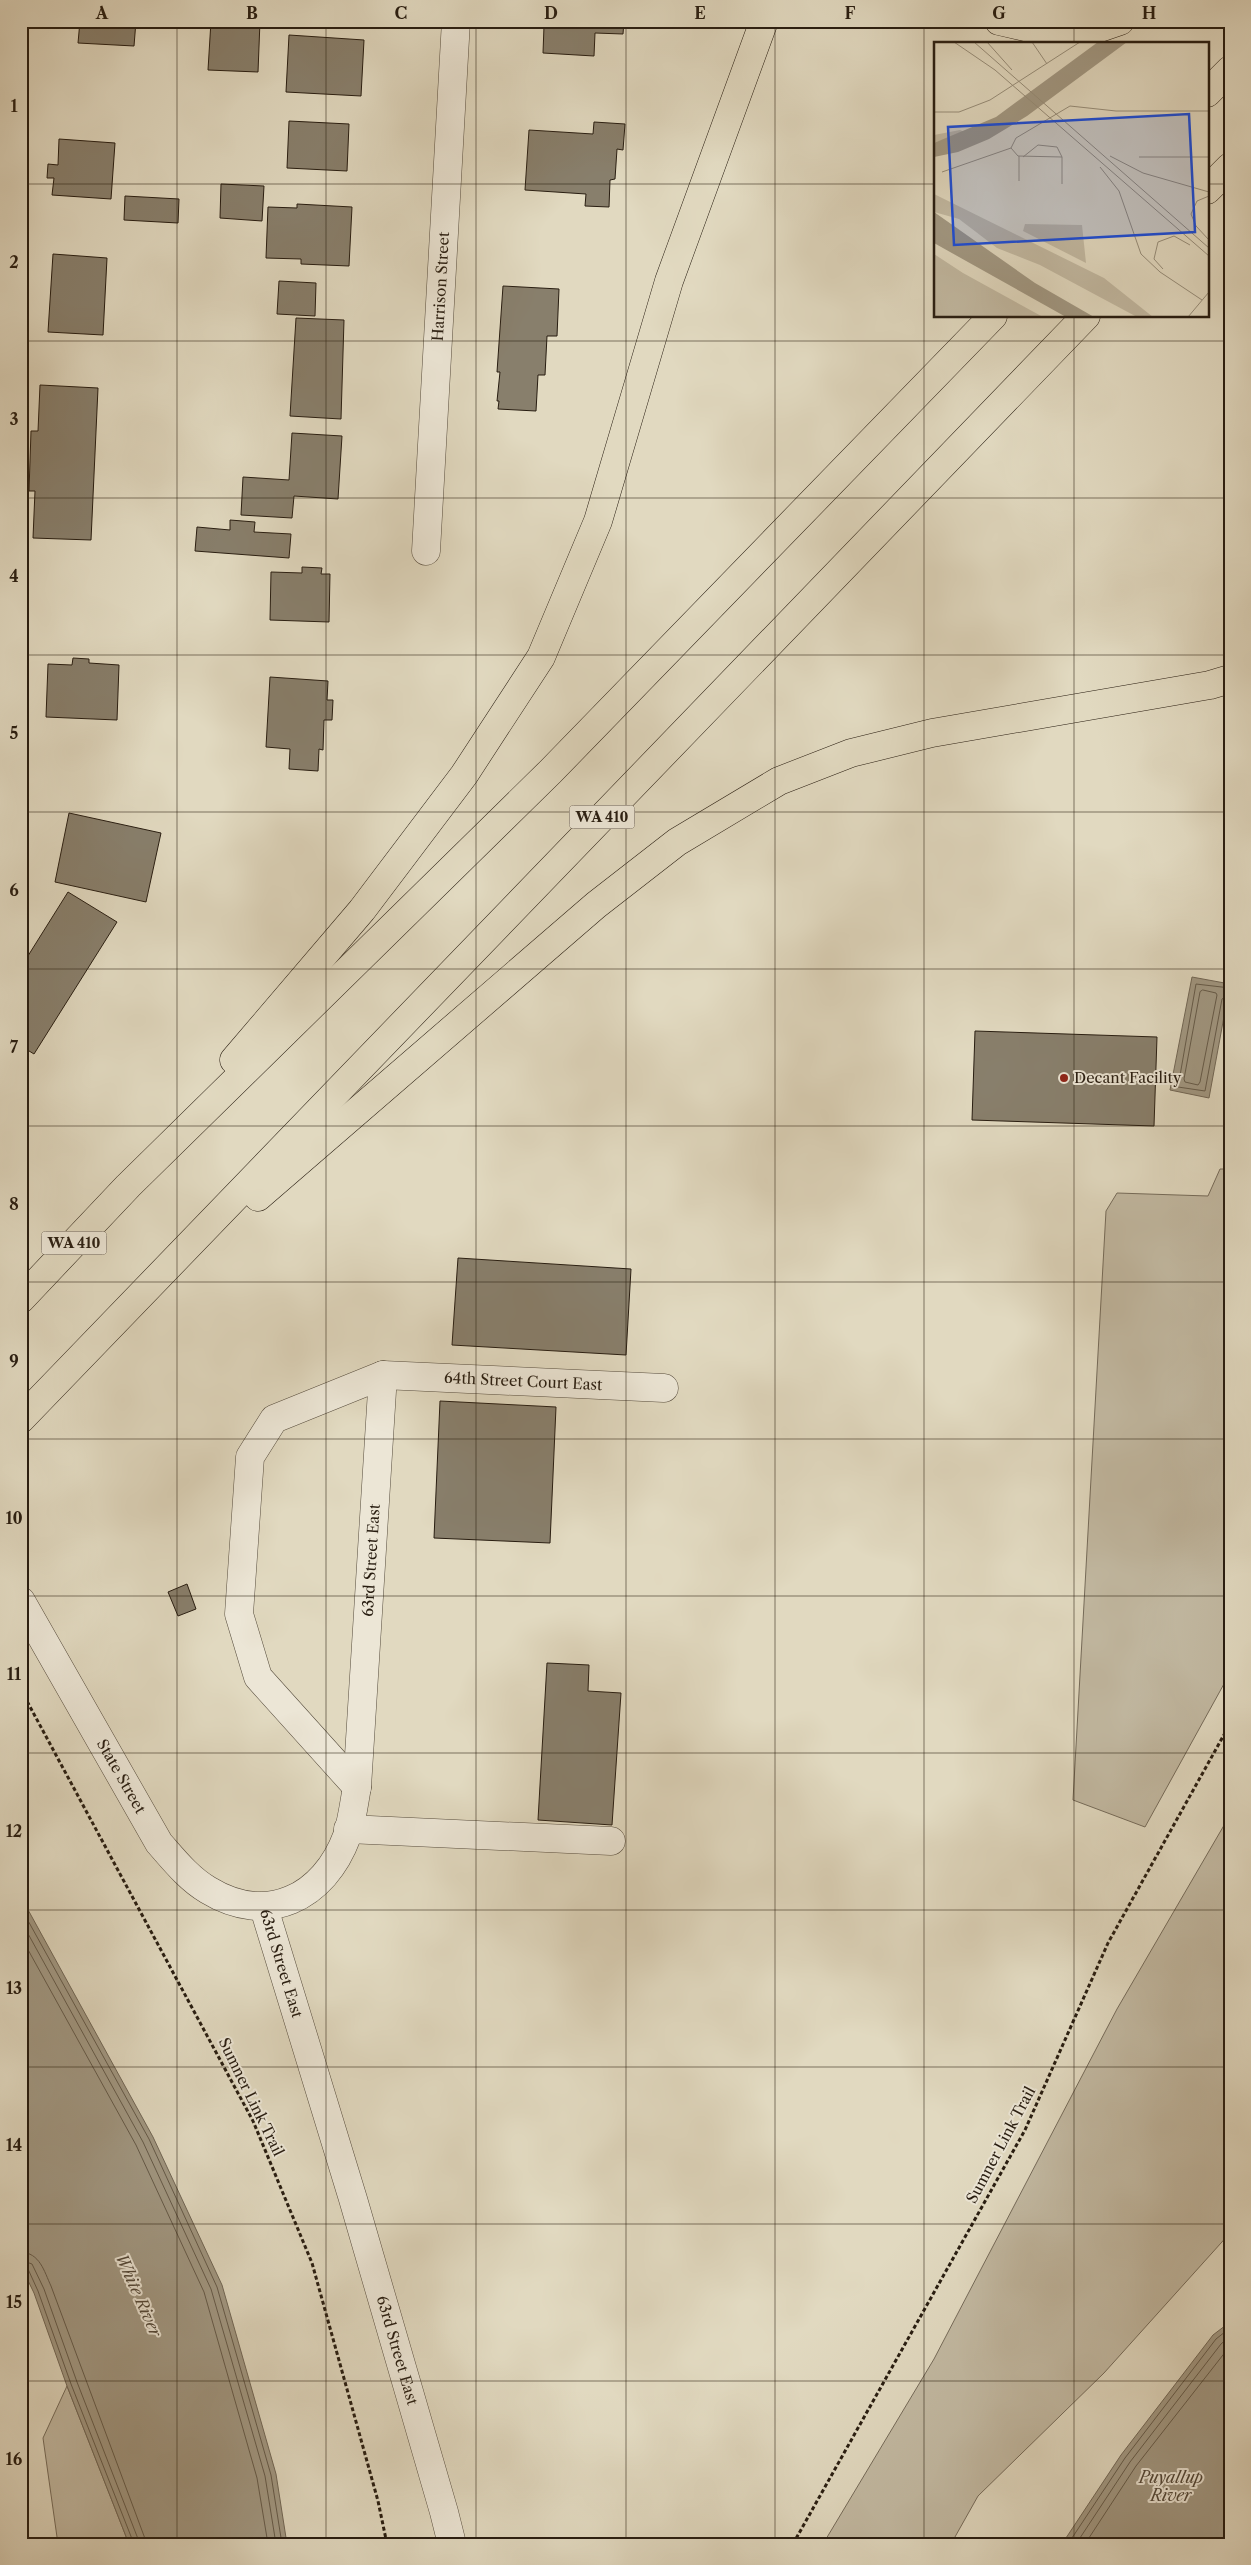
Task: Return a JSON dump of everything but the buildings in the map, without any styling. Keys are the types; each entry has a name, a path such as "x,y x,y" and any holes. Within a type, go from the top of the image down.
{"highway":[{"path":"128,1186 362,910 464,775 541,656 598,522 668,281 764,21"},
{"path":"999,21 1059,35 1085,33 1120,21"},
{"path":"1208,92 1230,70"},
{"path":"1208,189 1230,167"},
{"name":"WA 410","path":"21,1299 128,1186 550,772 991,318"},
{"name":"WA 410","path":"21,1419 1084,318"},
{"path":"119,1317 596,905 677,842 779,781 851,753 932,733 1210,685 1230,679"}],"street":[{"name":"Harrison Street","path":"426,550 456,21"},
{"name":"64th Street Court East","path":"383,1375 664,1388"},
{"name":"63rd Street East","path":"383,1375 357,1787 348,1829 336,1859 326,1874 301,1895 282,1904 264,1908 356,2209 452,2544"},
{"path":"357,1787 258,1677 239,1614 250,1457 274,1419 383,1375"},
{"name":"State Street","path":"21,1601 159,1842 187,1874 208,1890 235,1903 264,1908"},
{"path":"348,1829 611,1841"}],"path":[{"name":"Sumner Link Trail","path":"21,1690 253,2120 312,2264 378,2501 387,2544"},
{"name":"Sumner Link Trail","path":"793,2544 1025,2130 1108,1943 1230,1724"}],"shaded area":[{"path":"1220,1169 1230,1169 1230,1673 1145,1827 1073,1800 1106,1211 1117,1193 1208,1196"},
{"path":"1230,1815 1230,2233 1104,2373 978,2496 951,2544 823,2544 934,2359 1117,2009"},
{"path":"67,2386 129,2544 58,2544 43,2438"}],"water":[{"path":"1192,977 1230,984 1209,1098 1170,1090"},
{"name":"White River","path":"21,1897 153,2137 222,2285 276,2474 287,2544 129,2544 67,2386 34,2293 21,2266"},
{"name":"Puyallup River","path":"1230,2322 1230,2544 1062,2544 1121,2455 1213,2335"}],"place":[{"name":"Decant Facility","path":"1064,1078"}]}
